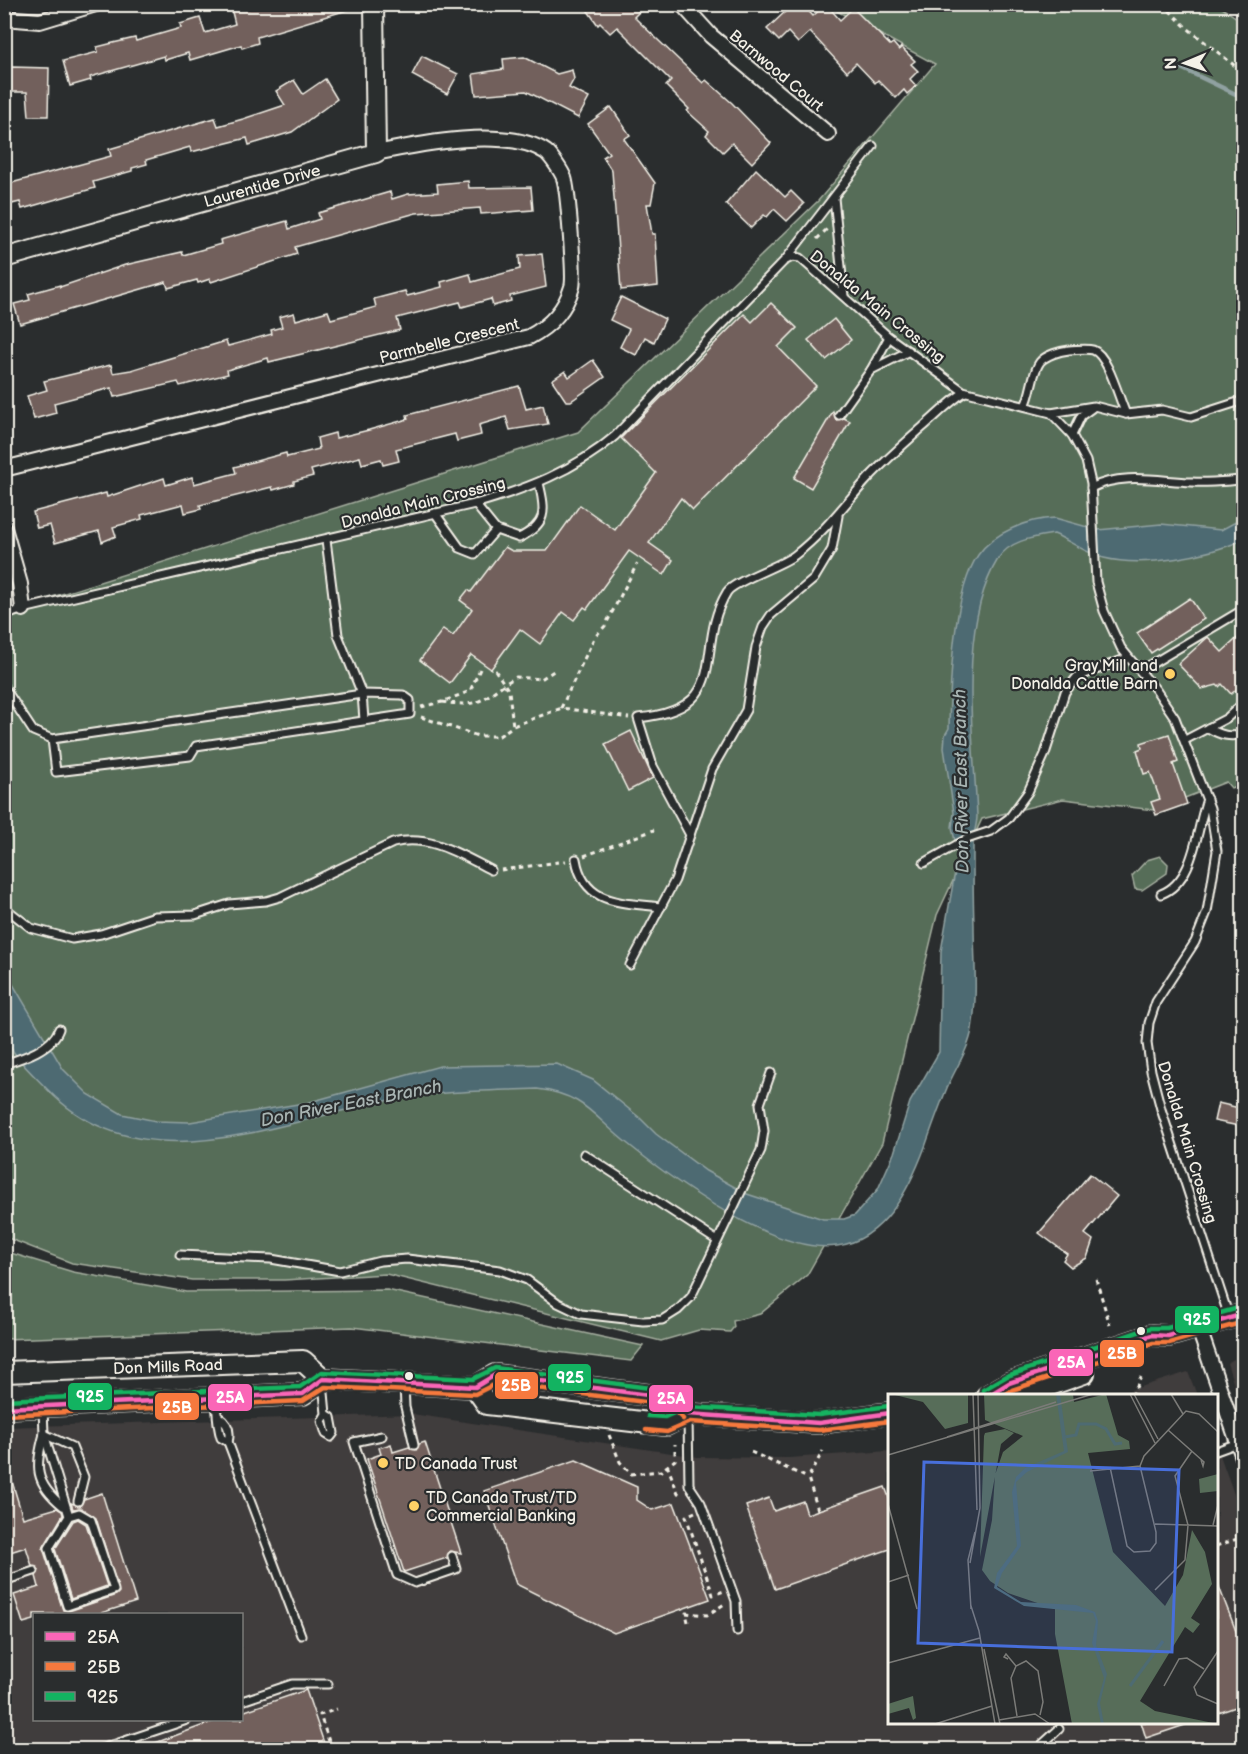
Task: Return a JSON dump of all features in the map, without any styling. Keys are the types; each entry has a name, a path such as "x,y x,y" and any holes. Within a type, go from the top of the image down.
{"main road":[{"path":"989,1394 1009,1383 1152,1335 1168,1336 1236,1316"},
{"path":"1022,1394 1156,1348 1168,1336"},
{"name":"Don Mills Road","path":"4,1372 303,1361 323,1379 303,1394 217,1407 43,1406 4,1408"},
{"path":"214,1365 217,1407"},
{"path":"43,1406 46,1372"},
{"path":"323,1379 404,1381 475,1387 495,1375 671,1398 688,1414"},
{"path":"475,1387 487,1404 666,1425 688,1414 819,1424 888,1413"}],"street":[{"path":"4,18 40,21 96,4"},
{"path":"374,4 376,153"},
{"name":"Barnwood Court","path":"682,4 711,36 828,134"},
{"name":"Parmbelle Crescent","path":"4,469 529,337 548,327 561,311 573,285 564,177 546,153 503,138 427,143 376,153"},
{"name":"Laurentide Drive","path":"4,258 376,153"},
{"path":"4,528 18,574 23,609"},
{"path":"1198,1326 1239,1437 1244,1460"}],"lane":[{"path":"784,261 873,146"},
{"path":"834,198 844,296"},
{"name":"Donalda Main Crossing","path":"4,616 23,609 475,504 539,483 586,459 615,436 784,261 792,257 800,258 889,337 965,392 1051,413 1072,435 1089,469 1095,575 1106,618 1128,657 1166,704 1185,740 1207,799 1216,851 1209,906 1196,942 1152,1009 1148,1043 1159,1103 1236,1316"},
{"path":"839,415 871,370 889,337"},
{"path":"1025,406 1033,391 1036,369 1041,361 1063,351 1093,350 1102,357 1109,370 1126,414"},
{"path":"871,370 909,351"},
{"path":"690,835 653,766 638,718 660,716 681,708 699,692 708,671 711,638 718,611 728,590 793,557 838,516 871,476 951,402 965,392"},
{"path":"1051,413 1094,406 1126,414 1162,410 1191,417 1244,400"},
{"path":"1072,435 1081,416 1094,406"},
{"path":"1091,488 1114,480 1134,478 1192,482 1244,480"},
{"path":"475,504 496,530 519,538 536,529 543,516 544,504 539,483"},
{"path":"435,513 460,548 475,554 496,530"},
{"path":"630,965 675,880 712,769 746,710 756,647 763,627 771,615 814,579 832,549 838,516"},
{"path":"326,540 338,636 362,694 364,720"},
{"path":"1140,671 1244,609"},
{"path":"924,863 967,839 991,831 1009,818 1028,792 1045,754 1065,692 1077,676 1128,657"},
{"path":"4,687 33,731 52,739 362,694 403,694 410,700 410,712 196,746 190,756 56,772 52,739"},
{"path":"1185,740 1227,718 1244,702"},
{"path":"1208,728 1220,735 1234,737 1244,734"},
{"path":"1161,894 1174,889 1183,878 1207,799"},
{"path":"4,907 31,928 72,939 101,934 155,916 195,915 229,904 273,899 393,843 409,839 429,840 491,870"},
{"path":"576,859 578,869 589,888 604,900 661,906"},
{"path":"4,1064 47,1045 56,1037 59,1029"},
{"path":"180,1255 271,1259 340,1271 380,1261 407,1259 500,1270 527,1280 558,1304 581,1314 643,1321 662,1320 678,1310 691,1297 744,1181 761,1150 764,1131 760,1104 771,1073"},
{"path":"584,1154 716,1240"},
{"path":"323,1379 326,1414"},
{"path":"404,1381 405,1407 414,1445"},
{"path":"43,1406 44,1434 69,1516 49,1548 67,1606 114,1590 91,1520 79,1513 69,1516"},
{"path":"217,1407 216,1424 221,1438 228,1442 301,1635"},
{"path":"688,1414 689,1485 701,1503 736,1601 737,1631"},
{"path":"44,1434 72,1447 84,1477 78,1501"},
{"path":"44,1434 36,1461 43,1485 51,1497 63,1506"},
{"path":"382,1436 354,1442 397,1575 415,1583 456,1569 452,1556"},
{"path":"1218,1450 1239,1437"},
{"path":"4,1581 34,1571"},
{"path":"243,1701 292,1684 328,1684"},
{"path":"98,1749 181,1721"},
{"path":"1036,1749 1059,1729"}],"path":[{"path":"1163,4 1186,27 1244,74"},
{"path":"561,708 594,638 605,626 637,564"},
{"path":"410,712 470,692 480,669"},
{"path":"442,702 465,706 479,702 516,676 541,679 557,669"},
{"path":"495,670 509,691 513,726"},
{"path":"410,712 478,736 499,735 513,726 561,708 638,718"},
{"path":"1096,1279 1110,1325"},
{"path":"1132,1394 1141,1377"},
{"path":"609,1435 620,1462 631,1474 661,1471 675,1460 675,1444"},
{"path":"818,1510 808,1478 823,1451"},
{"path":"751,1452 808,1478"},
{"path":"686,1516 713,1595 724,1591 729,1609 736,1611"},
{"path":"1243,1518 1236,1534 1237,1539 1244,1546"},
{"path":"1218,1545 1237,1539"},
{"path":"688,1622 686,1613 707,1615 727,1602"},
{"path":"332,1749 320,1714 337,1709"}],"shaded area":[{"path":"1243,1354 1243,1413 1227,1363"},
{"path":"1188,1372 1197,1394 1118,1394"},
{"path":"412,1414 698,1457 789,1458 888,1451 888,1724 1218,1724 1218,1450 1243,1519 1243,1749 5,1749 4,1427"}],"green space":[{"path":"1216,4 1243,22 1243,784 1231,788 1226,782 1154,810 1063,799 982,819 937,915 882,1143 807,1275 760,1314 733,1321 734,1327 730,1332 699,1330 661,1341 386,1274 284,1280 192,1280 72,1263 5,1237 4,612 578,432 818,201 935,64 826,5"},
{"path":"1160,856 1168,864 1167,873 1142,890 1135,889 1132,876 1147,860"},
{"path":"4,1251 73,1272 186,1292 387,1290 643,1346 631,1361 352,1327 5,1339"}],"water":[{"name":"Don River East Branch","path":"1055,518 1098,530 1161,524 1221,530 1243,518 1243,540 1211,551 1175,559 1137,562 1098,556 1054,534 1031,538 1016,544 998,559 985,586 977,617 971,684 977,816 973,844 975,990 972,1029 968,1044 947,1088 912,1178 882,1223 869,1234 854,1242 837,1246 812,1246 756,1228 727,1213 672,1177 628,1144 587,1108 567,1096 554,1092 537,1089 413,1096 353,1108 262,1131 216,1139 171,1141 127,1136 86,1120 48,1090 12,1049 5,1033 3,1018 4,969 63,1069 88,1094 122,1114 156,1121 190,1122 310,1102 440,1066 557,1064 593,1080 656,1134 706,1171 747,1194 823,1219 844,1219 855,1215 878,1189 894,1153 910,1102 939,1052 941,951 958,855 952,827 954,813 944,748 945,735 949,728 954,638 963,591 978,555 993,540 1002,533 1023,524"}],"building":[{"path":"247,4 248,9 263,4 353,4 354,8 257,37 258,43 242,48 241,45 190,60 188,53 165,60 164,56 90,77 91,80 70,86 63,61 98,52 97,47 135,38 136,41 181,28 180,24 200,18 205,33 235,24 231,8"},
{"path":"583,4 647,4 634,17 703,83 706,80 732,103 771,143 752,163 732,143 723,152 706,135 709,131 687,111 689,109 666,86 671,81 617,27 610,33 600,23 598,25"},
{"path":"782,4 802,4 813,16 826,4 840,20 853,8 890,45 893,43 899,50 901,47 915,61 911,64 918,71 910,79 916,86 907,94 904,90 896,98 878,80 875,83 856,63 847,72 810,32 798,43 788,32 779,41 767,29 787,10"},
{"path":"422,56 458,74 447,94 412,75"},
{"path":"524,57 557,74 572,70 574,79 569,88 589,98 578,118 526,91 476,95 473,74 504,69 503,59"},
{"path":"11,67 49,68 48,116 29,116 27,92 11,92"},
{"path":"325,79 337,99 292,132 249,145 247,138 191,152 190,147 146,160 147,164 132,168 132,171 93,182 95,188 22,209 20,202 4,206 4,186 111,156 109,149 215,118 218,126 285,105 276,91 294,80 303,94"},
{"path":"611,107 630,135 624,139 655,183 651,204 647,204 652,234 655,234 658,286 621,290 612,171 603,157 609,153 588,124"},
{"path":"756,169 785,197 791,191 804,204 787,221 774,209 751,228 726,204"},
{"path":"468,181 469,188 531,187 533,210 481,214 480,208 416,213 295,247 297,254 211,282 210,279 198,283 197,280 168,288 166,282 20,324 14,304 30,300 28,294 60,285 60,287 125,265 182,252 183,255 221,244 220,240 287,221 289,229 320,219 318,213 390,192 392,199 408,194 438,192 437,184"},
{"path":"542,254 546,287 510,296 511,301 493,306 491,299 462,307 460,302 397,318 400,330 269,362 268,358 227,370 228,374 180,386 178,382 114,397 111,388 54,403 56,413 34,419 27,396 47,390 44,381 111,365 113,373 131,370 226,341 228,346 272,334 271,330 282,327 279,317 294,313 296,320 328,311 331,319 376,307 374,299 405,291 407,296 442,287 441,282 470,274 472,282 520,269 519,256"},
{"path":"621,297 665,319 654,342 645,337 636,355 620,347 629,329 610,320"},
{"path":"771,303 797,328 778,347 816,386 693,510 681,498 649,543 673,560 664,575 629,551 587,609 584,607 574,620 563,612 540,644 520,629 491,669 471,655 450,683 420,660 443,629 453,636 472,609 460,600 468,590 471,592 505,547 512,551 547,551 580,505 615,530 656,473 621,438 744,314 752,322"},
{"path":"834,319 851,340 826,360 808,340"},
{"path":"593,360 605,377 571,401 566,401 552,380 565,371 569,377"},
{"path":"519,386 526,409 543,405 548,424 510,430 506,417 479,425 481,435 457,441 455,434 396,449 399,461 383,465 381,459 362,464 360,457 311,470 313,476 273,490 272,487 200,505 201,509 185,513 183,504 141,515 142,519 113,527 116,536 102,542 99,531 55,543 50,525 37,528 33,512 106,493 107,497 164,478 166,485 192,477 194,484 236,473 234,467 286,453 287,457 319,449 317,438 335,433 336,438 369,430 408,419 407,415"},
{"path":"833,411 836,420 844,418 850,421 811,488 794,478"},
{"path":"1190,598 1204,619 1151,653 1137,633"},
{"path":"1244,632 1244,683 1231,694 1222,684 1219,687 1217,685 1202,689 1178,664 1208,637 1222,652"},
{"path":"631,731 653,778 628,791 605,744"},
{"path":"1169,734 1178,762 1173,764 1187,804 1156,815 1151,802 1160,799 1150,772 1144,774 1137,750 1142,748 1141,743"},
{"path":"1218,1103 1244,1109 1244,1127 1214,1121"},
{"path":"1090,1174 1117,1196 1085,1234 1093,1240 1087,1258 1071,1267 1063,1260 1067,1254 1039,1233"},
{"name":"TD Canada Trust/TD Commercial Banking","path":"425,1442 461,1553 450,1551 447,1558 404,1572 367,1459 381,1454 379,1448 391,1444 393,1452 409,1447 416,1450 419,1444"},
{"path":"576,1460 637,1487 637,1500 652,1510 674,1503 710,1599 614,1633 516,1584 484,1491"},
{"path":"4,1468 8,1468 23,1518 57,1508 62,1511 63,1515 43,1548 63,1610 69,1611 116,1595 119,1592 96,1518 81,1508 73,1509 71,1503 80,1506 84,1499 102,1493 136,1602 101,1613 33,1613 33,1620 23,1623 14,1595 39,1587 36,1576 39,1570 32,1566 26,1547 4,1554"},
{"path":"885,1487 888,1495 888,1550 775,1589 746,1506 769,1498 774,1511 803,1501 807,1514"},
{"path":"78,1519 86,1524 107,1586 71,1599 55,1549 73,1521"},
{"path":"1218,1584 1244,1652 1244,1704 1218,1713"},
{"path":"306,1690 326,1749 139,1749 215,1721 243,1721 243,1712"},
{"path":"1142,1724 1185,1724 1185,1725 1146,1738"}],"waterway":[{"path":"1179,67 1244,98"}],"transit line":[{"name":"925","path":"983,1390 1007,1376 1150,1328 1167,1328 1242,1307"},
{"name":"25A","path":"991,1394 1009,1383 1152,1335 1168,1336 1244,1314"},
{"name":"25B","path":"1006,1394 1012,1390 1153,1343 1169,1343 1244,1322"},
{"name":"925","path":"4,1400 300,1387 322,1372 473,1379 495,1368 673,1391 693,1409"},
{"name":"25A","path":"4,1408 303,1394 323,1379 475,1387 495,1375 671,1398 688,1414 819,1423 888,1413"},
{"name":"25B","path":"4,1415 303,1401 325,1387 475,1394 497,1383 668,1405 683,1419"},
{"name":"925","path":"648,1416 665,1417 688,1407 819,1415 888,1406"},
{"name":"25B","path":"646,1430 667,1432 690,1422 819,1430 888,1421"}],"place":[{"name":"Gray Mill and Donalda Cattle Barn","path":"1170,674"},
{"name":"TD Canada Trust","path":"383,1463"},
{"name":"TD Canada Trust/TD Commercial Banking","path":"414,1506"}]}
